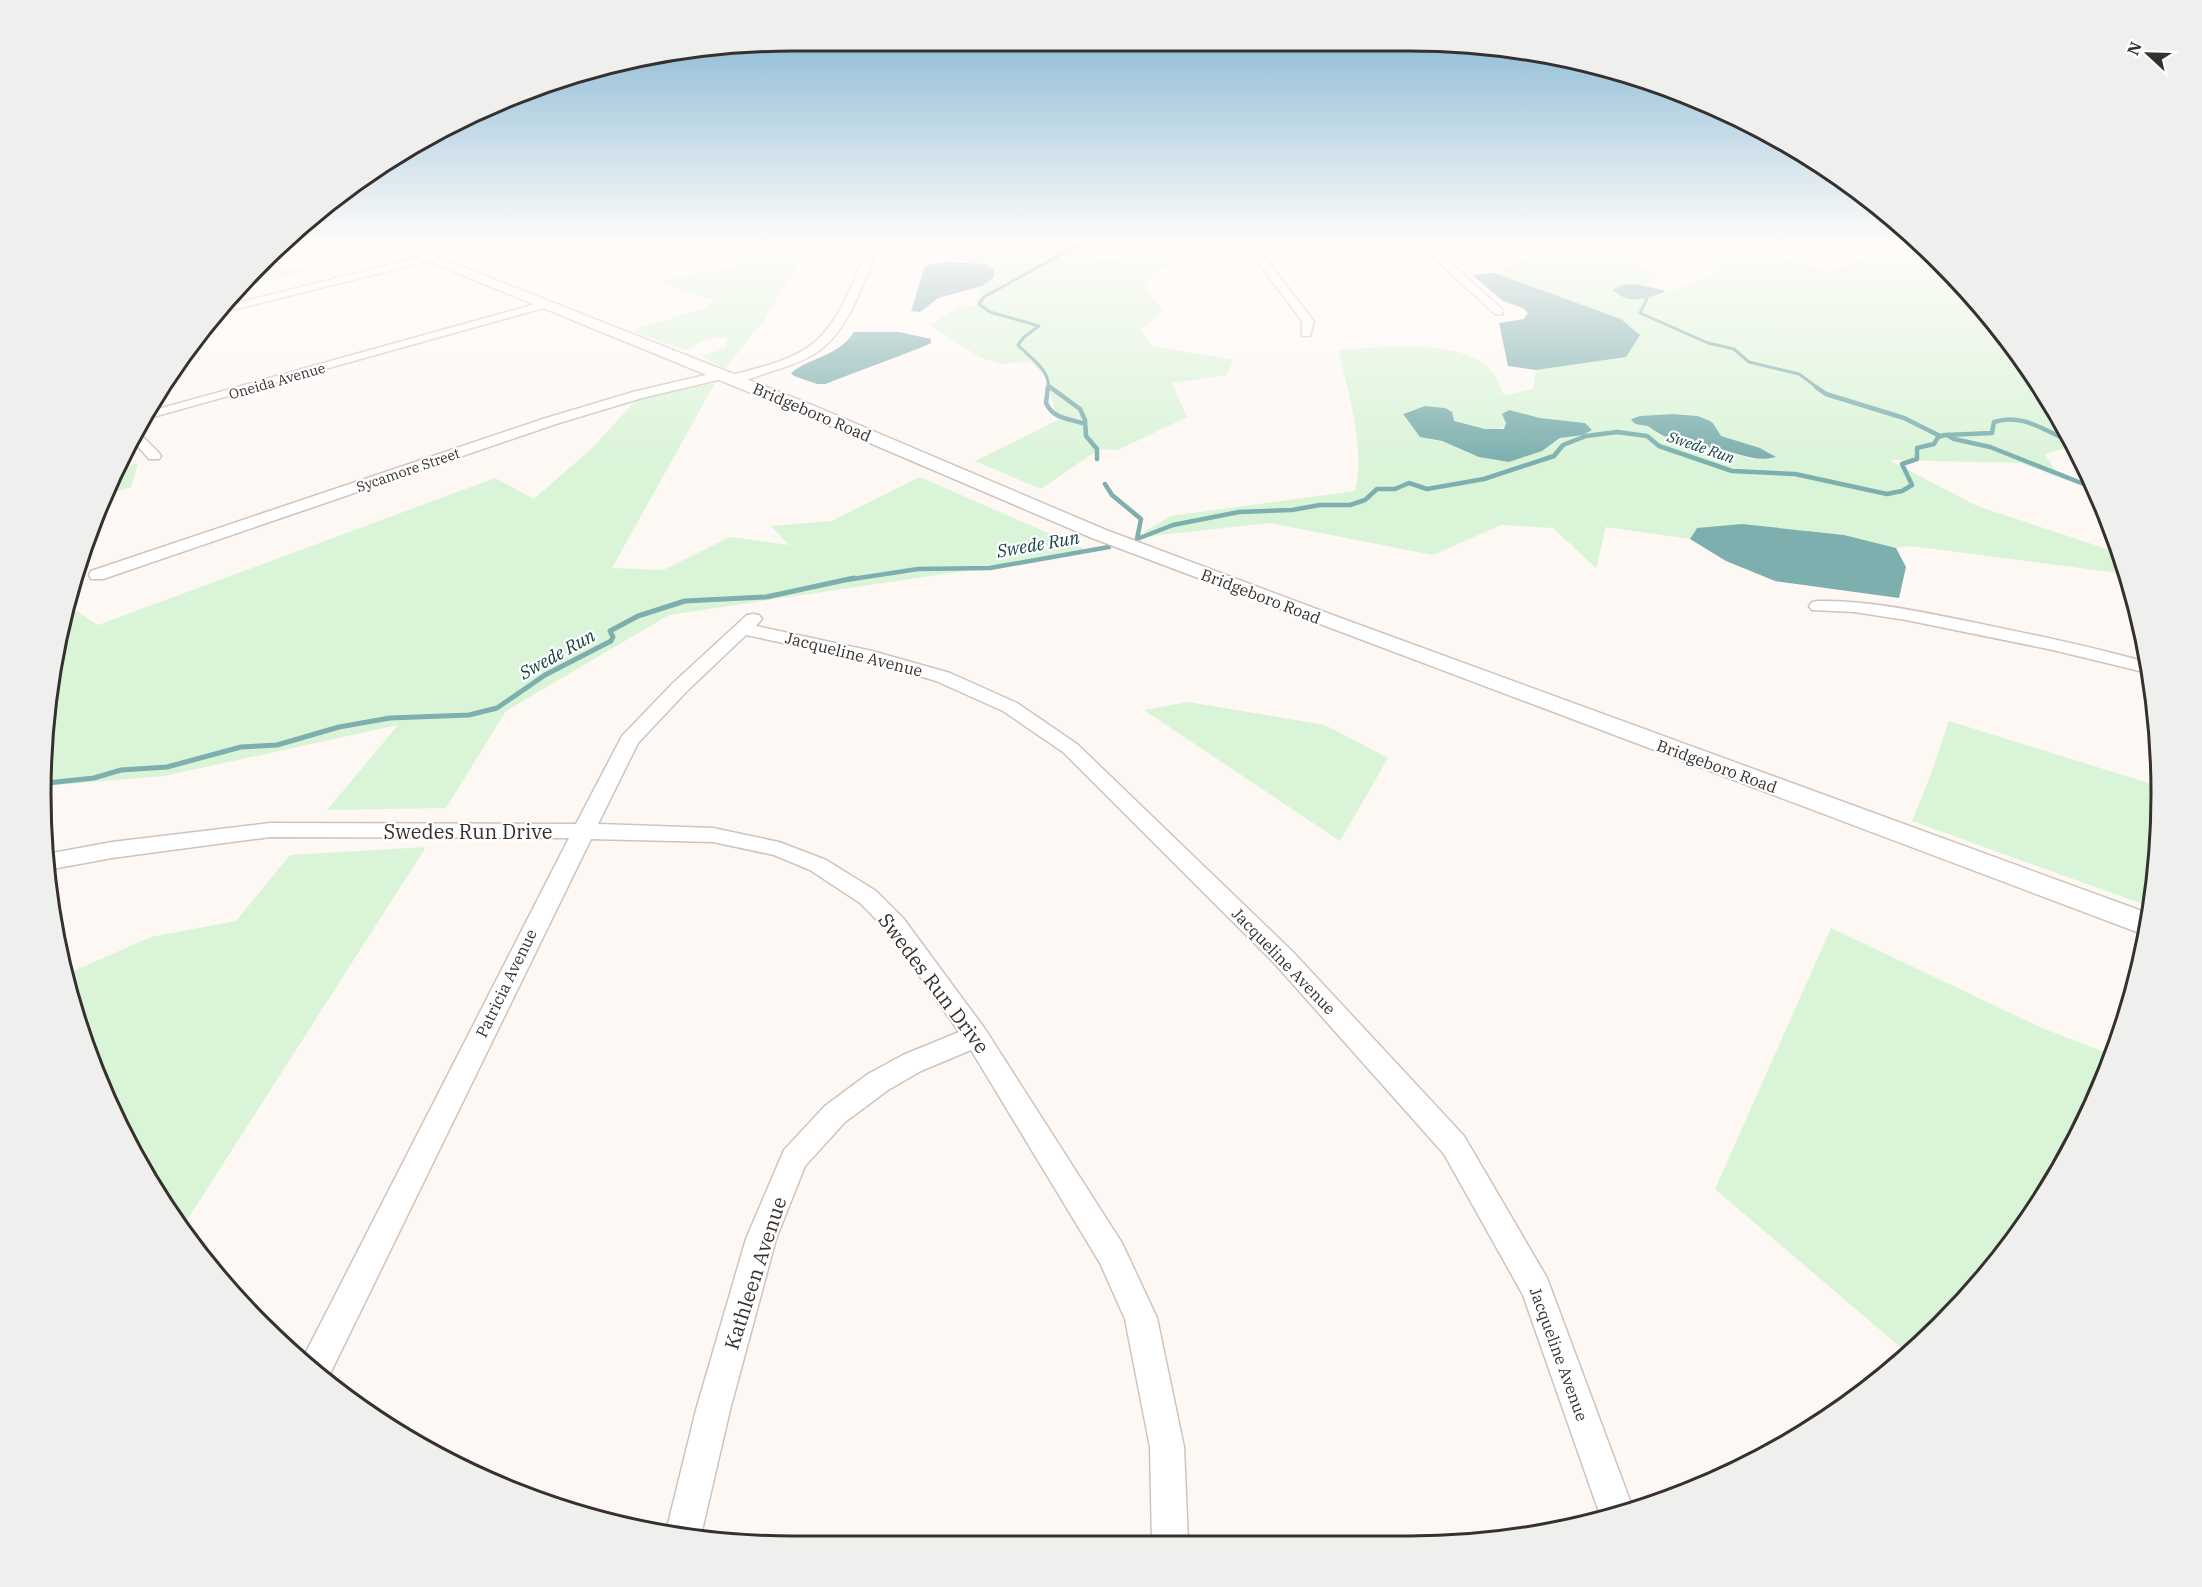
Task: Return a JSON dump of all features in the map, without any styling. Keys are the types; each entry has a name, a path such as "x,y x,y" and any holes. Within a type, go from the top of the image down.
{"main road":[{"name":"Bridgeboro Road","path":"569,315 727,377 1098,534 2139,923"}],"street":[{"name":"Oneida Avenue","path":"155,414 507,315"},
{"name":"Sycamore Street","path":"97,575 551,421 638,395 727,377 799,356 817,347 834,330 841,315"},
{"path":"1303,315 1308,321 1306,334"},
{"path":"140,441 154,456"},
{"path":"1818,606 1845,605 1880,610 2085,650 2140,666"},
{"name":"Patricia Avenue","path":"318,1363 629,740 680,687 750,622"},
{"name":"Jacqueline Avenue","path":"750,622 943,677 1010,707 1070,748 1284,958 1454,1144 1536,1289 1615,1507"},
{"name":"Swedes Run Drive","path":"55,861 112,850 270,830 582,831 713,836 779,849 818,865 868,897 895,924 976,1036 1111,1252 1141,1318 1167,1447 1170,1536"},
{"name":"Kathleen Avenue","path":"685,1528 713,1410 761,1239 794,1159 835,1114 878,1082 912,1063 976,1036"}],"green space":[{"path":"682,315 767,315 725,369 701,356 726,348 727,337 707,339 686,350 631,331"},
{"path":"946,315 1158,315 1140,330 1152,346 1233,360 1227,375 1172,383 1187,417 1118,450 1099,449 1041,489 975,461 1058,420 1046,378 1031,362 1000,364 981,358 930,325"},
{"path":"1610,315 1976,315 2026,381 2066,449 2045,454 2055,470 2081,481 2084,487 2021,463 1889,460 1977,506 2110,550 2117,573 1911,546 1896,548 1844,535 1697,528 1690,539 1606,527 1596,568 1553,528 1501,525 1433,555 1270,523 1152,536 1143,532 1171,516 1355,491 1358,475 1357,440 1351,401 1338,350 1419,347 1460,353 1477,360 1491,370 1504,395 1533,389 1536,370 1626,357 1621,319","holes":["1425,406 1441,407 1452,412 1452,419 1457,423 1494,430 1506,427 1502,415 1508,410 1540,418 1587,423 1535,453 1508,460 1494,459 1473,455 1444,442 1425,438 1419,435 1405,418 1404,413","1694,415 1710,420 1721,436 1769,452 1771,458 1751,459 1722,450 1674,441 1659,435 1650,427 1635,424 1632,417"]},
{"path":"715,383 612,568 663,570 730,537 789,545 771,526 831,521 920,477 1091,552 669,615 506,711 446,808 327,810 398,725 164,776 51,786 57,697 74,609 98,625 495,478 534,499 591,449 637,399"},
{"path":"138,463 131,487 116,491 128,466"},
{"path":"1188,702 1325,725 1388,758 1340,841 1144,710"},
{"path":"1949,721 2151,784 2149,842 2143,904 1912,821"},
{"path":"426,847 186,1221 150,1165 128,1122 90,1032 73,971 151,937 236,921 290,855"},
{"path":"1831,928 2042,1028 2104,1052 2074,1122 2052,1165 2026,1206 1998,1246 1967,1283 1934,1319 1902,1349 1715,1189"}],"water":[{"path":"1527,315 1610,315 1621,319 1640,335 1626,357 1536,370 1508,366 1499,323 1524,319"},
{"path":"854,332 899,332 931,339 931,343 825,384 817,384 791,373 840,347"},
{"path":"1425,406 1445,408 1452,412 1454,421 1485,429 1504,429 1506,423 1502,414 1509,410 1540,418 1585,423 1592,430 1583,435 1560,438 1542,451 1509,462 1479,457 1442,441 1420,437 1403,414"},
{"path":"1673,414 1698,416 1708,420 1713,423 1721,436 1760,448 1776,457 1753,458 1725,450 1682,443 1648,427 1635,424 1631,419 1640,416"},
{"path":"1742,524 1844,535 1896,548 1906,567 1899,598 1775,581 1726,561 1690,539 1697,528"}],"waterway":[{"path":"1001,315 1039,326 1024,337 1018,345 1043,370 1048,387"},
{"path":"1645,315 1708,343 1734,349 1749,362 1799,374 1818,388"},
{"path":"1048,387 1046,403 1049,409 1062,418 1085,424"},
{"path":"1050,387 1080,409 1085,420 1086,436 1097,449 1097,459"},
{"path":"1816,387 1826,394 1904,418 1940,436"},
{"name":"Swede Run","path":"1105,484 1112,495 1141,519 1137,539 1173,525 1239,512 1292,510 1320,505 1350,505 1365,500 1377,489 1395,489 1409,483 1427,489 1484,479 1554,456 1563,445 1586,436 1617,432 1647,436 1659,446 1732,471 1795,474 1887,494 1902,491 1912,485 1902,464 1917,459 1917,448 1934,444 1938,437 1992,433 1994,422 2005,420 2025,422 2059,436"},
{"path":"1947,435 1954,439 1990,447 2082,483"},
{"name":"Swede Run","path":"846,580 918,569 990,568 1109,547"},
{"name":"Swede Run","path":"51,783 94,778 121,770 167,767 241,747 277,745 339,727 390,718 469,715 497,708 545,675 611,641 613,637 610,631 638,616 685,601 766,597 854,578"}]}
